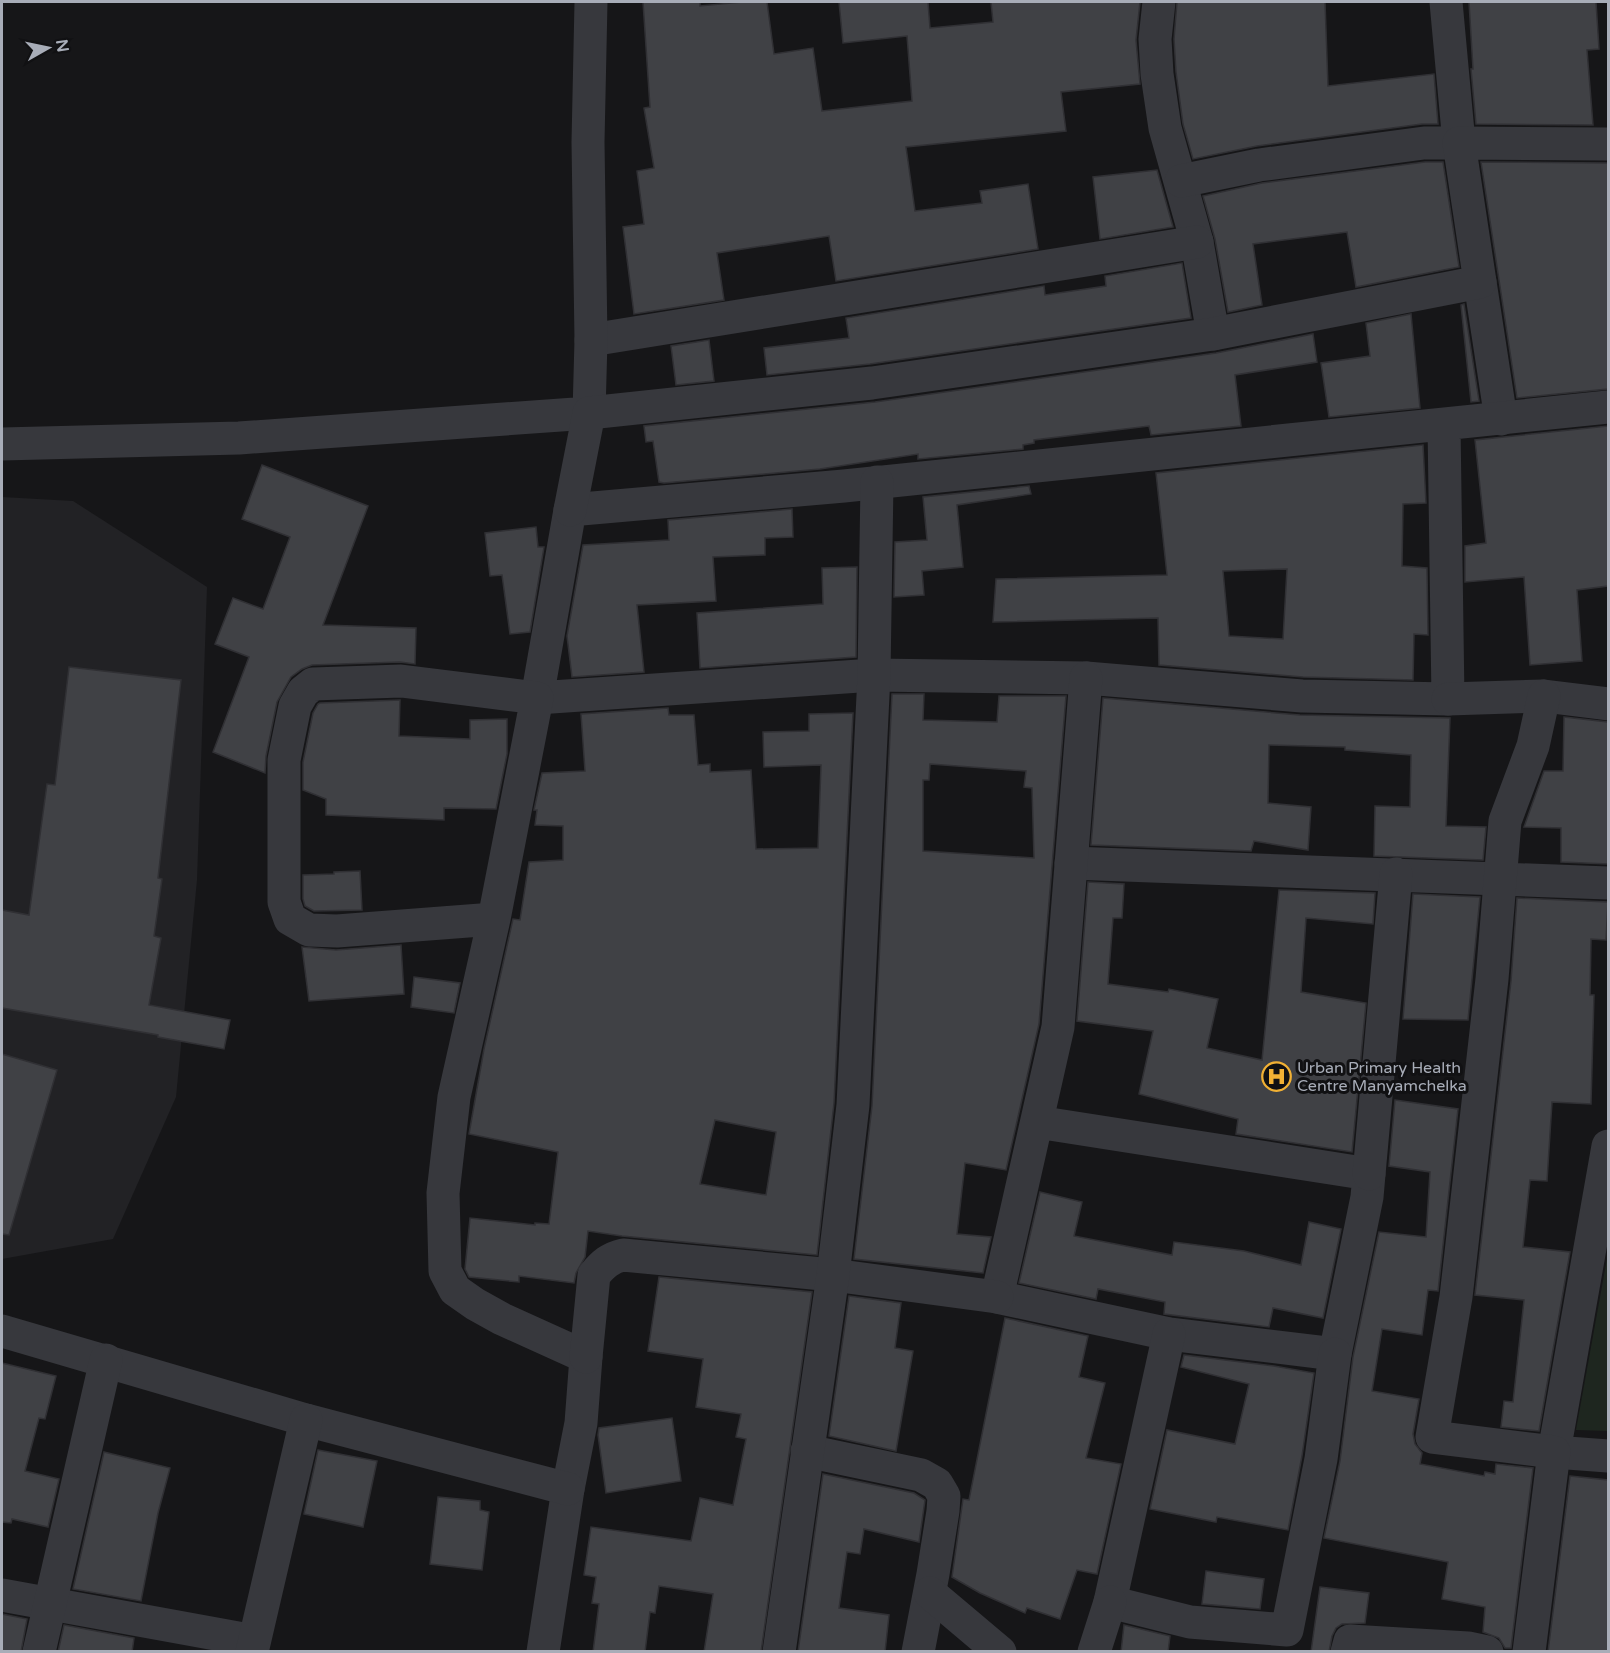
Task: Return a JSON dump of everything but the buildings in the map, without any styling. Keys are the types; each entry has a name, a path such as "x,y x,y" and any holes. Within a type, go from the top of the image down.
{"street":[{"path":"586,1357 502,1319 455,1290 445,1271 443,1193 454,1097 494,919 589,413 591,340 588,142 591,2"},
{"path":"1159,2 1155,39 1157,74 1165,128 1197,242 1213,334"},
{"path":"1446,2 1459,143 1501,419"},
{"path":"1181,181 1259,165 1424,143 1608,144"},
{"path":"591,340 1197,242"},
{"path":"2,444 238,438 589,413 872,383 1213,334 1480,282"},
{"path":"570,510 877,482 1608,407"},
{"path":"1444,424 1448,699"},
{"path":"779,1652 833,1275 853,1105 874,675 877,482"},
{"path":"494,919 337,931 309,930 290,919 284,902 284,760 296,706 303,692 313,684 401,681 537,698 874,675 1086,678 1302,696 1448,699 1544,696 1608,704"},
{"path":"997,1297 1058,1027 1086,678"},
{"path":"1544,696 1533,746 1505,821 1502,878 1456,1297 1432,1437 1554,1452 1608,1456"},
{"path":"1071,863 1608,883"},
{"path":"1110,1602 1256,1640 1287,1630 1321,1459 1335,1354 1367,1197 1396,874"},
{"path":"1037,1122 1369,1174"},
{"path":"1529,1652 1554,1452 1608,1146"},
{"path":"543,1652 568,1489 581,1423 594,1275 602,1264 611,1258 623,1255 833,1275 997,1297 1169,1334 1335,1354"},
{"path":"2,1331 306,1420 568,1489"},
{"path":"1094,1652 1110,1602 1169,1334"},
{"path":"39,1652 106,1360"},
{"path":"2,1595 253,1646 306,1420"},
{"path":"807,1451 921,1475 937,1484 944,1496 930,1593 918,1652"},
{"path":"930,1593 1000,1652"},
{"path":"1347,1652 1350,1641 1468,1648 1487,1652"}],"shaded area":[{"path":"2,497 73,501 207,587 197,880 176,1097 113,1239 2,1259"},
{"path":"1608,1253 1608,1431 1576,1430"}],"place":[{"name":"Urban Primary Health Centre Manyamchelka","path":"1276,1077"}]}
